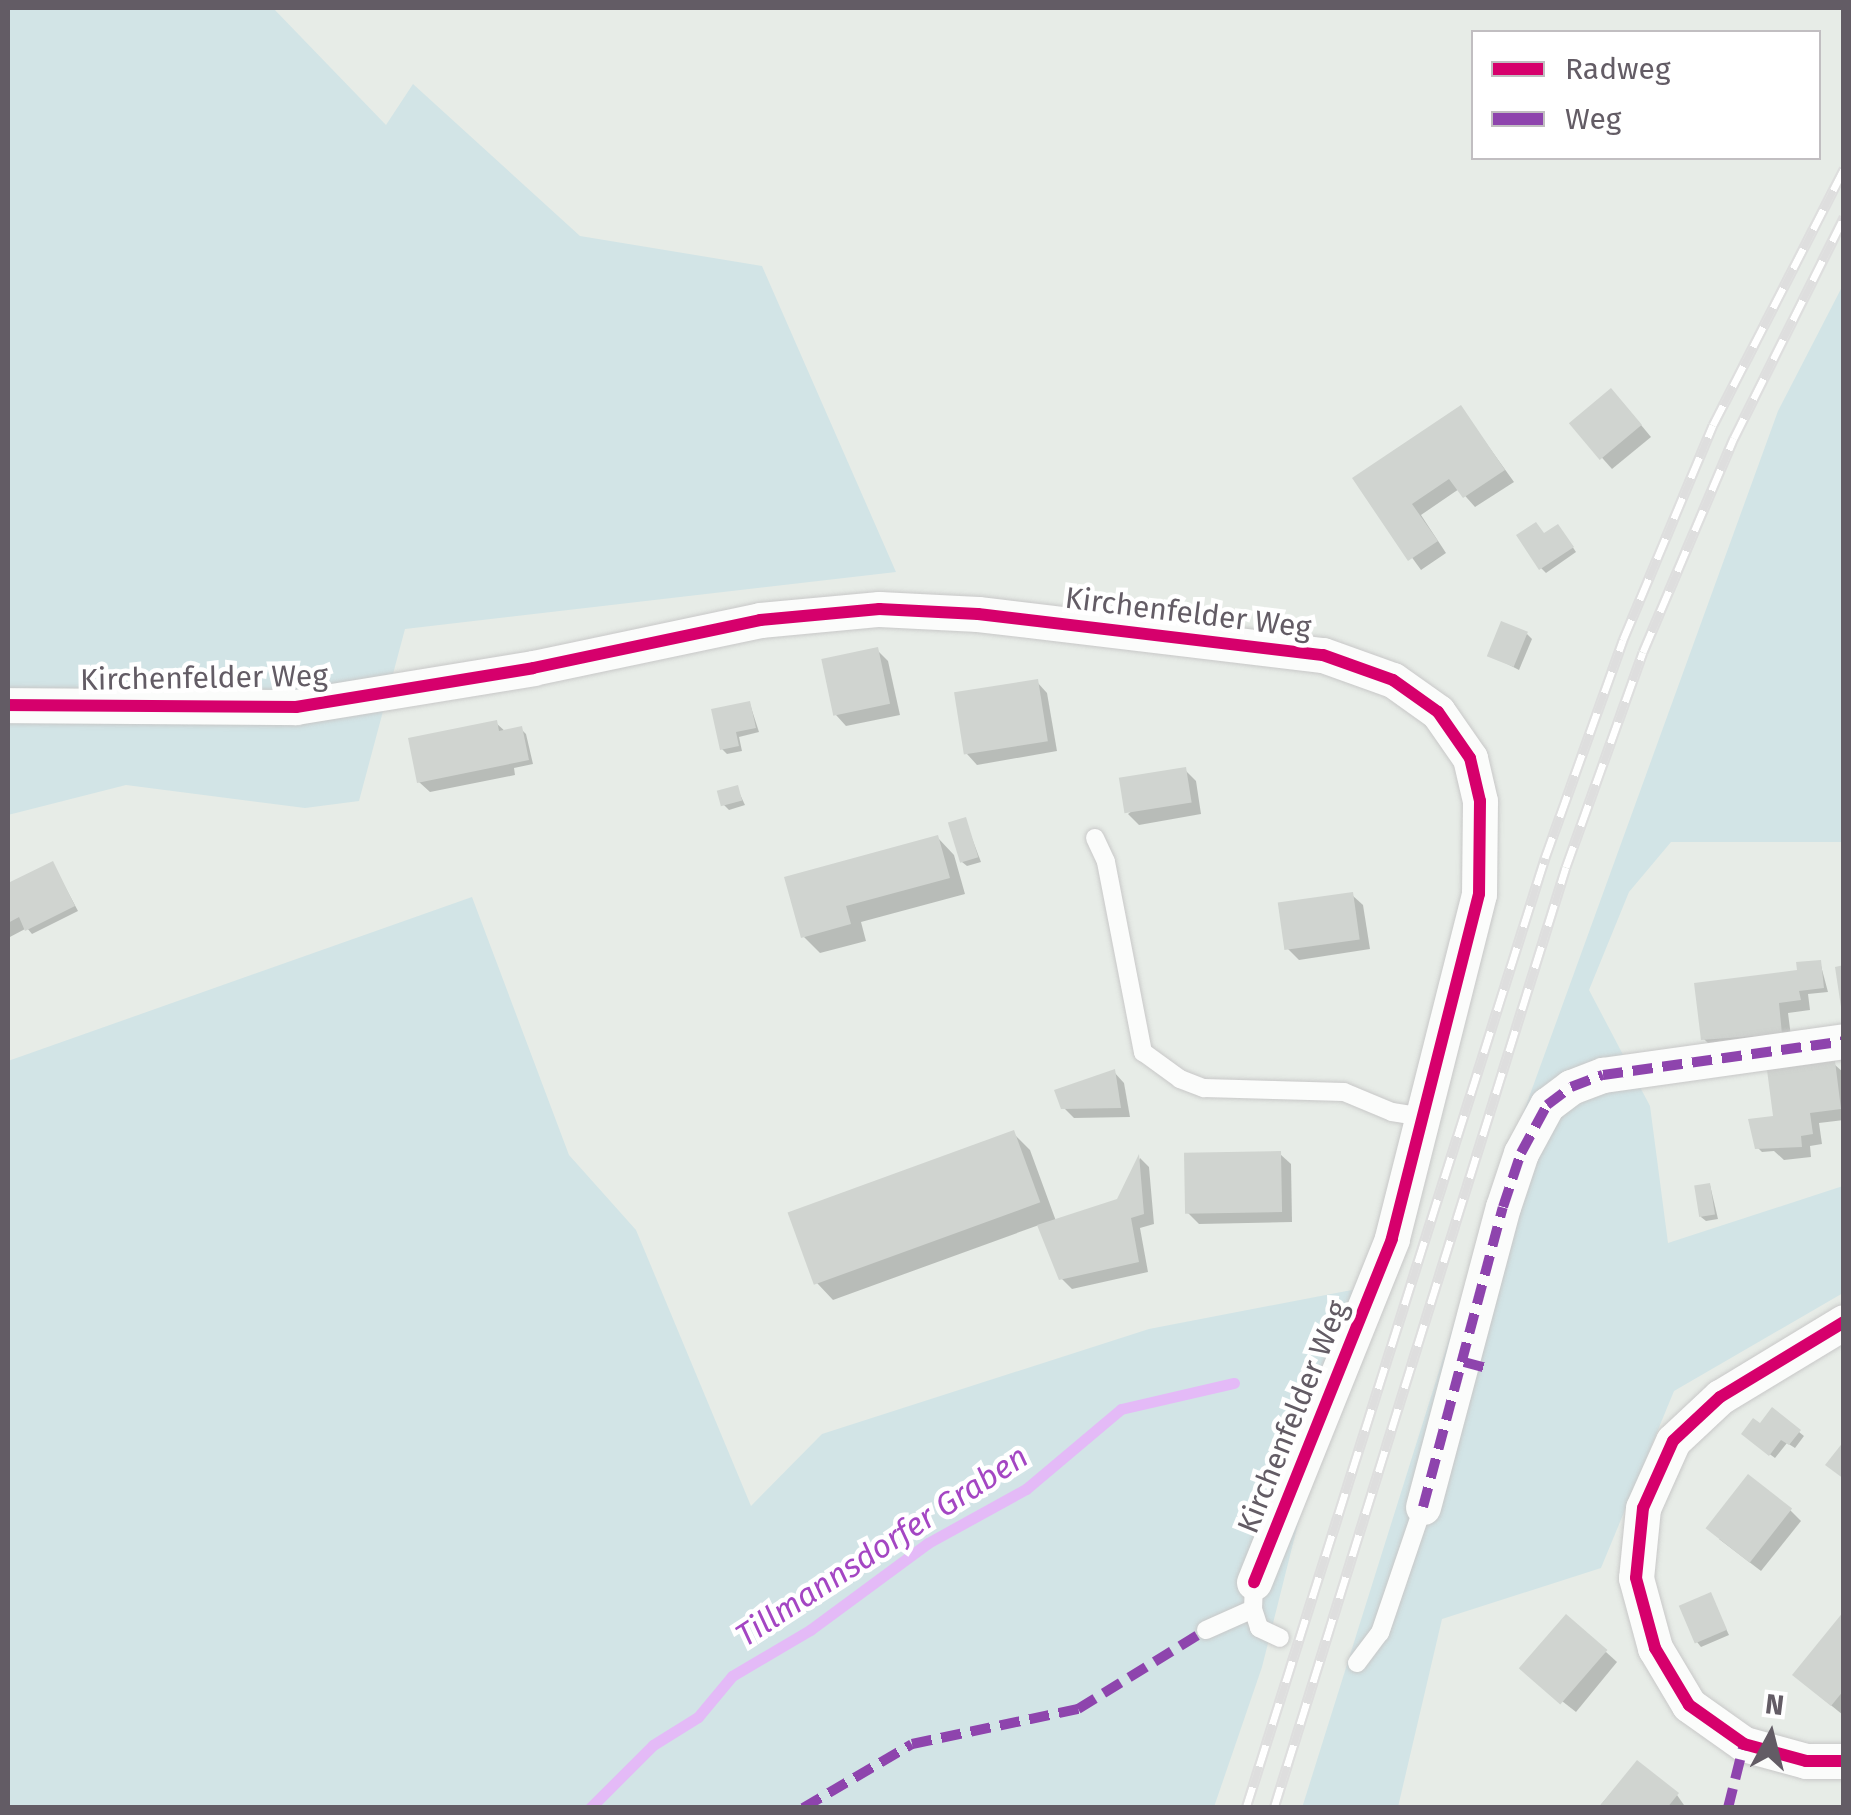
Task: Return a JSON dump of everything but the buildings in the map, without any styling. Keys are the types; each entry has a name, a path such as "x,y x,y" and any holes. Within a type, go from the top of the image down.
{"street":[{"name":"Kirchenfelder Weg","path":"8,705 296,708 532,668 760,620 879,609 978,614 1322,655 1394,680 1438,712 1470,758 1480,801 1479,894 1392,1239 1254,1596"},
{"path":"1423,1507 1477,1365 1503,1207 1521,1153 1547,1105 1570,1088 1603,1074 1844,1041"},
{"path":"1844,1322 1720,1397 1673,1441 1643,1508 1636,1578 1654,1648 1689,1705 1744,1744 1806,1761 1844,1761"}],"lane":[{"path":"1095,838 1109,878 1142,1052 1180,1079 1204,1088 1344,1092 1392,1112 1424,1117"},
{"path":"1357,1663 1380,1633 1423,1507"},
{"path":"1206,1630 1254,1596 1259,1628 1280,1638"}],"shaded area":[{"path":"8,8 273,8 386,125 413,84 580,236 762,266 896,572 405,629 359,801 305,808 126,785 8,815"},
{"path":"1843,285 1843,842 1671,842 1629,892 1589,990 1650,1106 1668,1243 1843,1186 1843,1293 1674,1391 1601,1568 1442,1619 1398,1807 1302,1808 1499,1180 1778,411"},
{"path":"472,897 569,1155 636,1230 751,1506 822,1434 1149,1329 1357,1289 1262,1667 1214,1807 8,1807 8,1061"}],"waterway":[{"name":"Tillmannsdorfer Graben","path":"590,1808 653,1745 698,1717 732,1676 810,1630 928,1543 1026,1489 1121,1409 1234,1383"}],"railway":[{"path":"1246,1808 1545,858 1623,640 1713,425 1844,169"},
{"path":"1274,1808 1566,867 1643,652 1734,438 1844,217"}],"marked path":[{"path":"1423,1507 1503,1207 1521,1153 1547,1105 1571,1087 1603,1075 1844,1041"},
{"path":"1464,1362 1490,1369"},
{"path":"803,1808 912,1744 1078,1709 1206,1630"},
{"path":"1728,1808 1744,1744"}],"cycle path":[{"path":"8,705 296,707 533,668 760,620 879,609 978,614 1323,655 1393,680 1438,712 1470,758 1480,801 1479,894 1392,1239 1254,1582"},
{"path":"1844,1322 1720,1397 1673,1441 1643,1508 1636,1578 1655,1648 1689,1705 1744,1744 1806,1761 1844,1761"}]}
